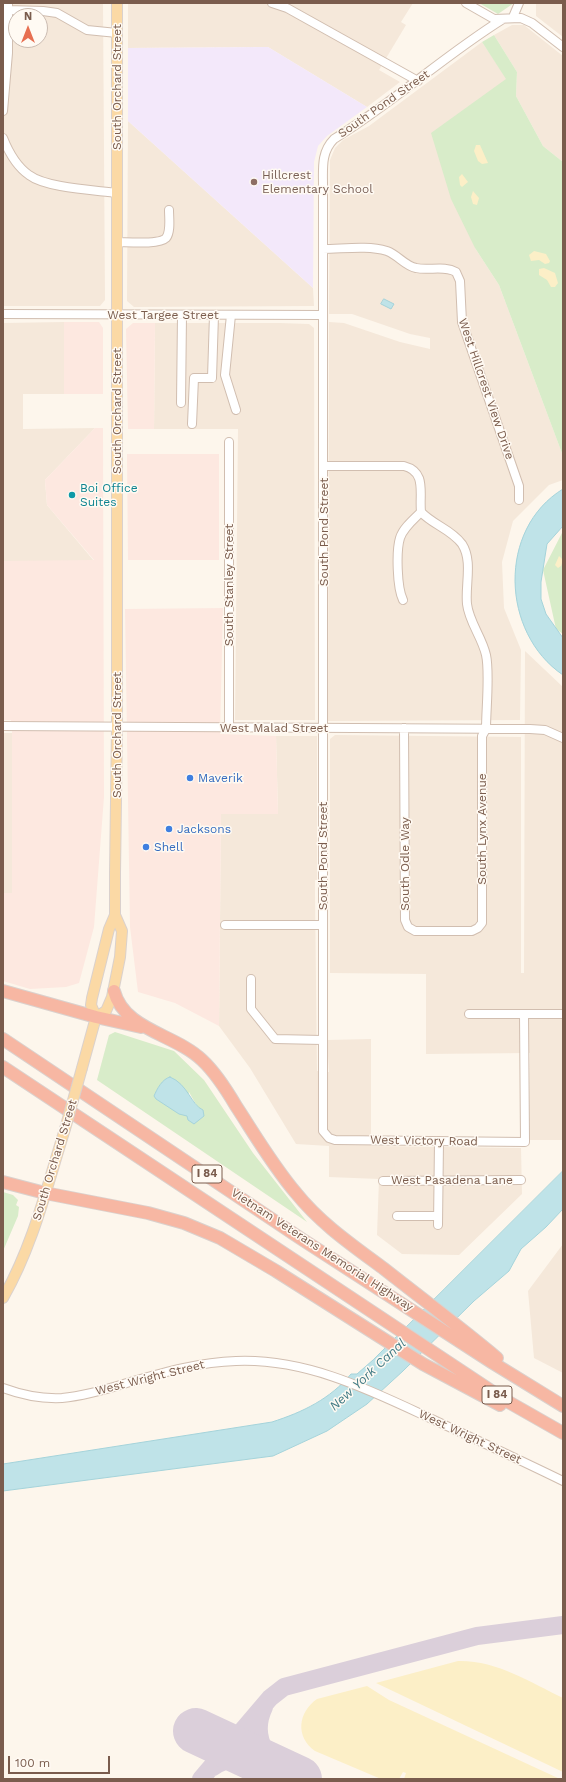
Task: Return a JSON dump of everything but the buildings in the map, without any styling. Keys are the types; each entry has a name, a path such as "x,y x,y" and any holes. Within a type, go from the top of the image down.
{"highway":[{"path":"3,991 96,1018 148,1029"},
{"path":"114,991 121,1008 129,1016 148,1029 175,1041 201,1059 220,1081 278,1170 313,1212 335,1232 459,1326 537,1391"},
{"name":"Vietnam Veterans Memorial Highway","path":"3,1039 300,1238 537,1391 563,1406"},
{"name":"Vietnam Veterans Memorial Highway","path":"3,1067 505,1400 563,1434"},
{"path":"3,1182 45,1193 148,1213 184,1223 220,1238 276,1271 422,1364 506,1408 563,1434"}],"main road":[{"name":"South Orchard Street","path":"3,1298 17,1273 45,1193 65,1129 96,1018 91,1005 92,998 109,929 115,915 117,727 116,3"},
{"name":"South Orchard Street","path":"96,1018 106,1011 114,991 120,957 122,930 115,915"}],"street":[{"path":"272,3 287,8 418,81"},
{"path":"466,3 488,17 503,19 513,17 521,18 532,23 563,47"},
{"path":"513,17 519,3"},
{"path":"3,111 8,53 8,7 57,13 87,30 116,33"},
{"name":"South Pond Street","path":"325,1134 322,1126 324,155 328,146 334,139 418,81 484,31 503,19"},
{"path":"3,138 10,155 31,177 50,183 116,193"},
{"path":"116,242 160,242 166,238 169,230 169,210"},
{"name":"West Hillcrest View Drive","path":"323,249 374,249 388,252 408,266 418,269 447,269 456,272 460,281 462,322 519,486 519,500"},
{"name":"West Targee Street","path":"3,314 323,315"},
{"path":"181,403 182,315"},
{"path":"192,424 194,378 212,378 214,315"},
{"path":"230,315 225,375 236,410"},
{"name":"South Stanley Street","path":"229,442 229,728"},
{"path":"323,466 404,466 410,467 416,471 420,481 421,512 404,530 400,538 398,583 403,600"},
{"name":"South Lynx Avenue","path":"421,512 451,532 462,545 468,562 467,604 471,620 482,642 486,658 486,729 482,736 482,923 478,928"},
{"name":"West Malad Street","path":"3,726 545,730 563,738"},
{"name":"South Odle Way","path":"404,728 405,920 408,927 415,931 472,931 478,928"},
{"path":"225,925 323,925"},
{"path":"251,979 251,1009 275,1039 322,1040"},
{"path":"469,1014 563,1014"},
{"name":"West Victory Road","path":"325,1134 334,1140 525,1142 524,1014"},
{"path":"397,1216 438,1220 439,1142"},
{"name":"West Pasadena Lane","path":"384,1181 521,1180"},
{"name":"West Wright Street","path":"3,1388 21,1394 42,1398 68,1397 104,1390 182,1368 237,1361 264,1361 291,1365 318,1371 380,1395 563,1481"}],"shaded area":[{"path":"3,3 103,3 105,300 100,306 3,306"},
{"path":"128,3 413,3 401,22 406,25 379,70 400,82 367,107 268,47 128,48"},
{"path":"536,3 563,3 563,37 536,16"},
{"path":"512,25 524,25 563,56 563,162 543,146 516,96 517,72 494,35"},
{"path":"482,42 507,79 475,248 499,285 563,456 563,480 549,485 513,521 502,562 504,608 521,650 520,720 328,721 329,322 344,323 400,342 430,349 430,338 410,334 352,314 329,314 330,160 335,148 343,140 369,126"},
{"name":"Hillcrest Elementary School","path":"268,47 367,107 327,136 318,146 314,162 313,288 128,121 128,48"},
{"path":"128,121 313,288 314,306 134,307 127,301"},
{"path":"64,322 64,394 23,394 23,429 95,428 45,480 47,505 94,561 3,562 3,323"},
{"path":"64,322 99,322 103,328 103,394 64,394"},
{"path":"133,323 155,323 154,429 128,429 126,329"},
{"path":"155,323 280,323 309,324 314,328 315,720 235,720 238,429 154,429"},
{"path":"95,428 103,428 104,797 94,927 79,983 66,987 30,989 3,981 3,893 12,893 12,733 11,720 3,720 3,561 94,560 47,505 45,480"},
{"path":"127,454 219,454 219,560 128,560"},
{"path":"223,608 220,734 276,736 278,814 221,814 219,1026 175,1003 138,992 130,927 125,609"},
{"path":"525,651 563,687 563,1140 529,1140 530,1053 426,1054 426,974 330,973 330,739 335,735 521,737 521,973 524,973"},
{"path":"3,733 12,733 12,893 3,893"},
{"path":"276,736 317,736 317,880 315,880 315,894 317,1071 329,1072 327,1040 371,1039 371,1146 521,1148 522,1194 459,1255 402,1254 377,1235 379,1179 329,1177 329,1146 296,1144 250,1068 219,1026 221,814 278,814"},
{"path":"563,1244 563,1373 534,1358 528,1291"}],"green space":[{"path":"479,3 514,3 498,14"},
{"path":"494,35 517,72 516,96 543,146 563,162 563,456 499,285 475,248 451,199 431,133 506,79 482,42"},
{"path":"563,531 563,634 556,629 543,570"},
{"path":"115,1032 174,1051 204,1080 253,1153 307,1222 97,1080 109,1035","holes":["189,1092 198,1108 188,1120"]},
{"path":"3,1192 13,1195 18,1200 16,1205 19,1207 18,1216 3,1251"}],"sand":[{"path":"476,145 480,145 488,163 482,164 478,161 474,151"},
{"path":"462,174 468,182 462,187 460,185 459,177"},
{"path":"473,191 479,198 477,205 473,204 471,197"},
{"path":"534,251 546,254 550,261 549,263 545,264 539,260 531,261 529,255"},
{"path":"544,268 555,273 558,283 555,287 551,287 547,280 539,275 539,269"},
{"path":"559,556 563,560 561,566 558,568 555,565"},
{"path":"458,1661 486,1664 499,1668 563,1698 563,1772 376,1683"},
{"path":"367,1686 389,1700 560,1779 404,1779 406,1773 403,1772 399,1779 381,1779 315,1751 304,1739 301,1725 303,1717 311,1704 317,1699"}],"water":[{"path":"384,299 394,304 391,309 381,304"},
{"path":"563,489 563,526 547,544 541,582 541,599 546,614 563,638 563,675 542,657 528,634 518,608 515,581 518,554 526,529 542,507"},
{"path":"170,1077 181,1084 195,1104 203,1110 204,1116 194,1124 188,1120 187,1116 179,1114 156,1099 154,1096 162,1082"},
{"name":"New York Canal","path":"563,1171 563,1209 546,1227 521,1249 509,1271 474,1301 367,1404 327,1431 273,1456 3,1491 3,1464 272,1422 315,1404 334,1391 351,1374 357,1374 373,1360"}],"taxiway":[{"path":"201,1779 270,1698 284,1687 477,1636 563,1625"},
{"path":"264,1707 259,1725 259,1733 268,1756 279,1770"},
{"path":"213,1767 230,1759 261,1761"}],"runway":[{"path":"196,1731 299,1779"}],"place":[{"name":"Hillcrest Elementary School","path":"254,182"},
{"name":"Boi Office Suites","path":"72,495"},
{"name":"Maverik","path":"190,778"},
{"name":"Jacksons","path":"169,829"},
{"name":"Shell","path":"146,847"}]}
